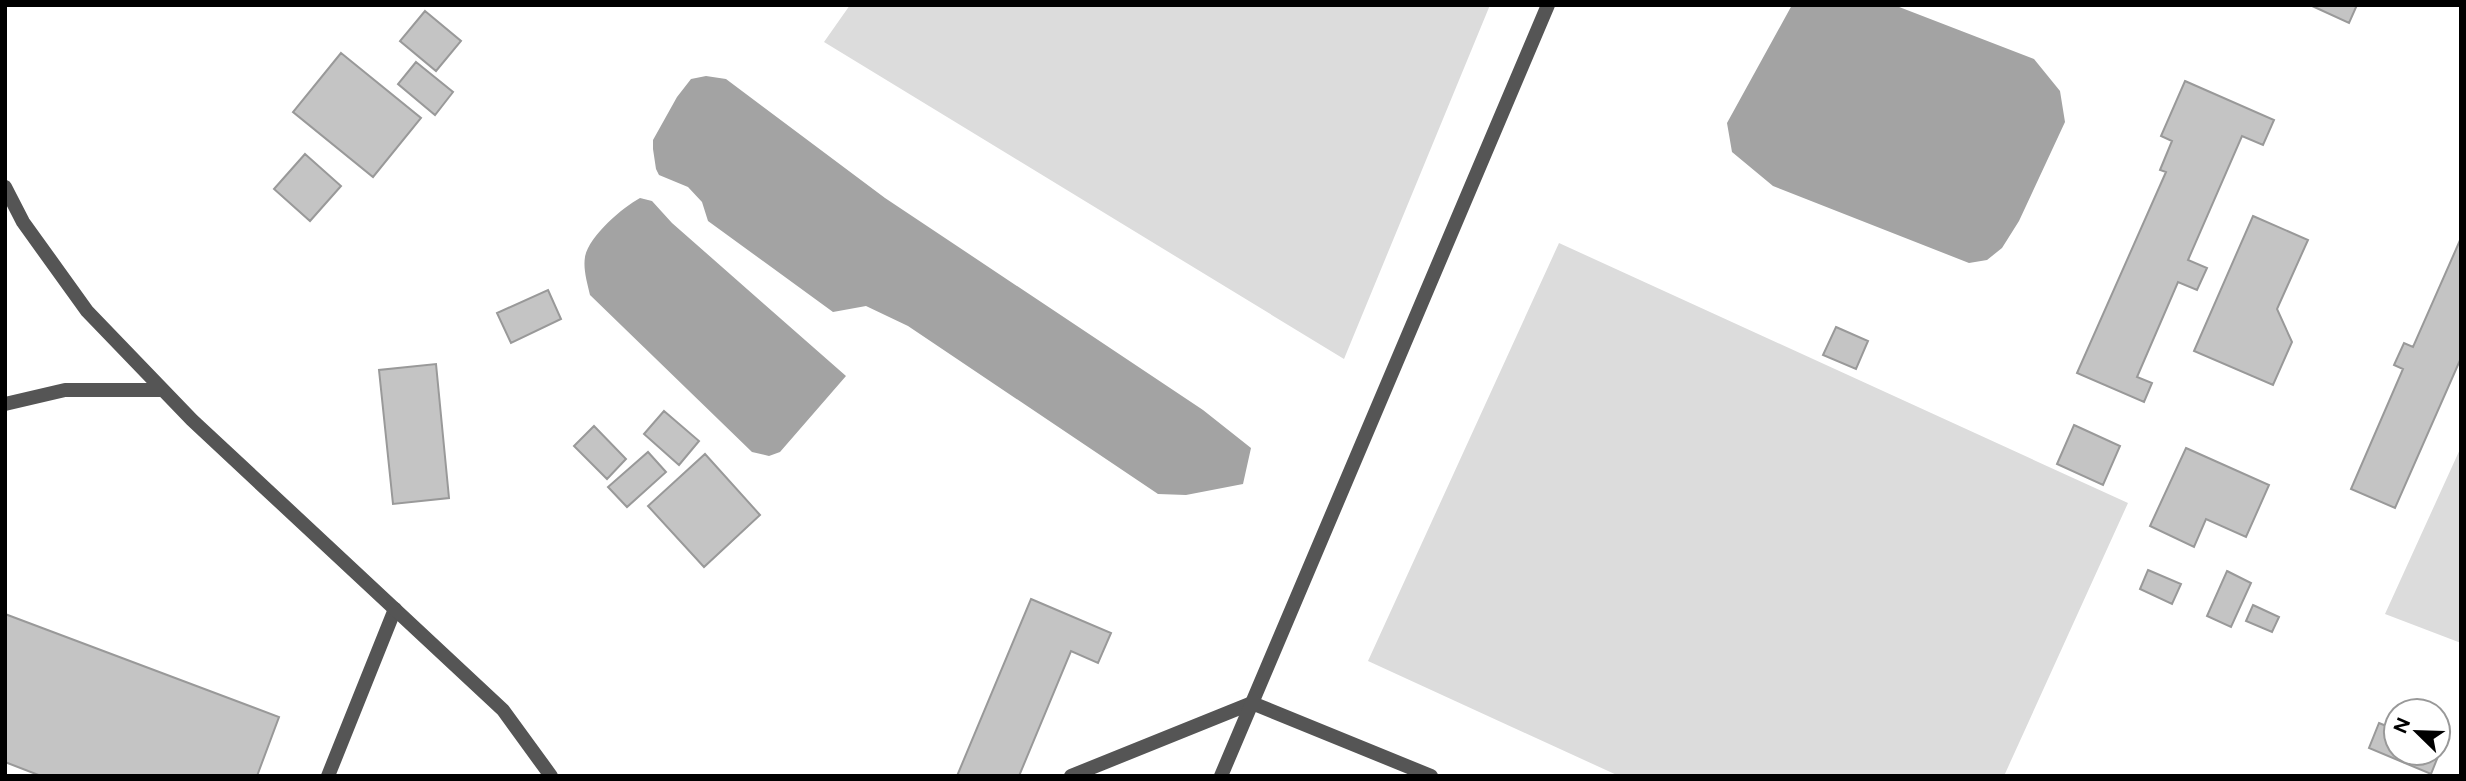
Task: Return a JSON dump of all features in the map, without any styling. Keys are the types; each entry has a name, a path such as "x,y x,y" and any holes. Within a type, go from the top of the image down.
{"street":[{"path":"1221,776 1548,5"},
{"path":"5,187 23,222 87,311 192,421 503,710 551,776"},
{"path":"5,404 65,390 163,390"},
{"path":"328,776 395,609"},
{"path":"1071,776 1252,703 1431,776"}],"shaded area":[{"path":"850,5 1490,5 1344,359 824,42"},
{"path":"1792,5 1894,5 2034,59 2060,91 2065,122 2019,221 2002,248 1987,260 1969,263 1773,186 1732,152 1727,123"},
{"path":"706,76 726,79 885,198 1203,410 1251,448 1243,484 1186,495 1158,494 908,326 866,306 833,312 708,221 702,202 688,187 659,175 653,149 653,140 677,97 691,79"},
{"path":"640,198 652,201 672,223 846,376 780,452 769,456 752,452 590,295 585,257 592,241 607,223"},
{"path":"1559,243 2128,503 2004,776 1619,776 1368,661"},
{"path":"2461,447 2461,643 2385,614"}],"building":[{"path":"2310,5 2357,5 2349,23"},
{"path":"425,11 461,41 436,71 400,41"},
{"path":"341,53 421,118 373,177 293,112"},
{"path":"416,62 453,92 435,115 398,84"},
{"path":"2185,81 2274,120 2263,145 2242,136 2188,260 2207,268 2197,290 2178,282 2137,377 2152,383 2144,402 2077,373 2166,172 2160,170 2172,141 2161,136"},
{"path":"305,154 341,186 310,221 274,189"},
{"path":"2253,216 2308,240 2277,309 2292,342 2273,385 2194,351"},
{"path":"2461,238 2461,358 2395,508 2351,489 2403,369 2394,365 2404,343 2413,347"},
{"path":"548,290 561,319 511,343 497,313"},
{"path":"1836,327 1868,341 1856,369 1823,355"},
{"path":"436,364 449,498 393,504 379,370"},
{"path":"664,411 699,441 679,465 644,434"},
{"path":"2074,425 2120,446 2103,485 2057,464"},
{"path":"594,426 626,459 607,479 574,446"},
{"path":"2186,448 2269,485 2246,537 2206,519 2194,547 2150,526"},
{"path":"648,452 666,472 627,507 608,487"},
{"path":"705,454 760,515 704,567 648,506"},
{"path":"2148,570 2181,584 2172,604 2140,589"},
{"path":"2227,571 2251,583 2231,627 2207,616"},
{"path":"1031,599 1111,633 1098,663 1071,651 1019,776 957,776"},
{"path":"2253,605 2279,617 2272,632 2246,621"},
{"path":"5,614 279,717 257,776 41,776 5,762"},
{"path":"2379,723 2382,724 2382,753 2369,748"},
{"path":"2414,767 2434,767 2431,774"}]}
